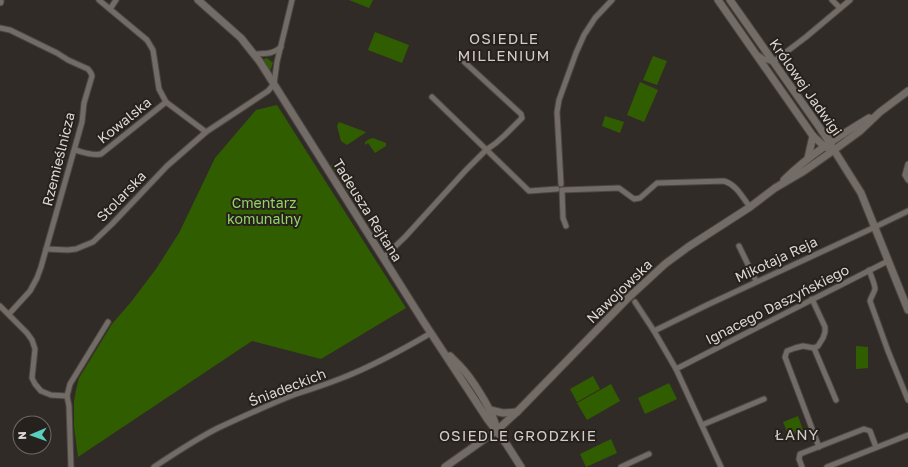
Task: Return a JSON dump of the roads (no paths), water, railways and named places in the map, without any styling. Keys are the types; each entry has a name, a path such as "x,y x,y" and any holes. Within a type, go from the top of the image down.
{"street":[{"path":"99,0 147,40 153,50 159,89 166,102 206,132"},
{"path":"110,9 116,0"},
{"name":"Tadeusza Rejtana","path":"198,0 240,38 254,54 431,333 496,430"},
{"path":"274,84 277,62 292,0"},
{"path":"561,184 557,112 559,100 584,35 595,18 612,0"},
{"name":"Królowej Jadwigi","path":"718,0 813,136 834,150 861,193 908,310"},
{"name":"Królowej Jadwigi","path":"730,0 822,131 827,145"},
{"path":"832,0 840,8"},
{"path":"772,78 773,62 806,37 850,0"},
{"name":"Rzemieślnicza","path":"0,28 10,30 88,69 92,76 84,102 82,122 46,249"},
{"path":"254,54 276,51 281,47"},
{"path":"754,52 764,59 773,62"},
{"path":"383,258 461,175 522,118 521,114 460,58"},
{"name":"Stolarska","path":"46,249 76,249 93,242 112,224 166,166 206,132 268,91 274,84"},
{"name":"Nawojowska","path":"775,188 804,171 834,150 860,131 880,112 908,91"},
{"path":"432,97 529,191 557,189"},
{"name":"Kowalska","path":"74,150 96,155 102,154 166,102"},
{"name":"Nawojowska","path":"445,467 496,430 517,412 627,299 665,264 688,247 750,207 775,188 808,158 880,112"},
{"path":"822,131 831,134 844,134"},
{"path":"808,158 813,136"},
{"path":"908,164 905,175 908,180"},
{"path":"566,226 563,218 562,190 619,188 634,199 640,198 657,183 724,181 731,183 737,189 750,207"},
{"name":"Mikołaja Reja","path":"654,331 908,211"},
{"path":"739,246 756,282"},
{"path":"9,314 30,291 39,273 46,249"},
{"name":"Ignacego Daszyńskiego","path":"676,369 888,261"},
{"path":"869,270 875,288 870,301 908,400"},
{"path":"812,299 825,327 823,338 818,346 814,348 803,346 795,348 788,351 785,357 819,447"},
{"path":"635,302 676,369 721,467"},
{"path":"0,306 32,340 35,349 32,378 35,384 41,391 51,395 67,396"},
{"path":"71,467 69,406 67,396 70,384 108,322"},
{"name":"Śniadeckich","path":"154,467 196,439 218,428 290,397 342,379 376,364 431,333"},
{"path":"814,348 836,400"},
{"name":"Tadeusza Rejtana","path":"442,349 459,365 472,381 490,410 496,430"},
{"path":"702,425 764,399"},
{"path":"490,410 503,413 517,412"},
{"path":"802,467 798,459 800,454 864,429 870,431 876,447"},
{"path":"496,430 521,467"},
{"path":"827,467 908,435"},
{"path":"621,467 649,454"}],"district":[{"name":"OSIEDLE MILLENIUM","path":"504,46"},
{"name":"ŁANY","path":"797,434"},
{"name":"OSIEDLE GRODZKIE","path":"518,435"}],"park label":[{"name":"Cmentarz komunalny","path":"264,210"}]}
